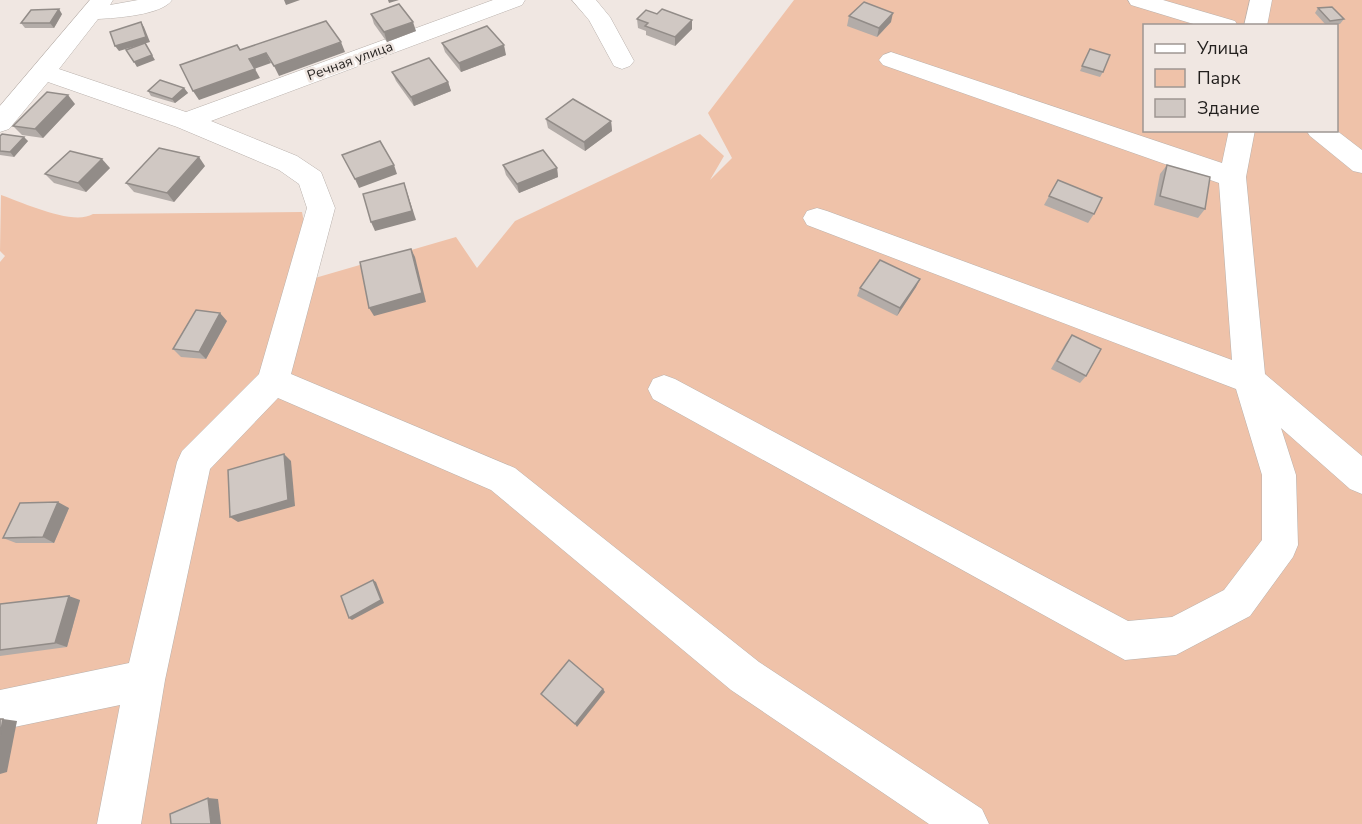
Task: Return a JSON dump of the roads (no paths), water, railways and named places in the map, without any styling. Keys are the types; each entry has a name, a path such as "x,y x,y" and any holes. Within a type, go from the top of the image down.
{"street":[{"path":"0,123 97,7 129,10 161,0"},
{"name":"Речная улица","path":"186,121 514,0"},
{"path":"583,0 599,17 622,61"},
{"path":"1139,0 1220,24"},
{"path":"1255,24 1261,0"},
{"path":"891,60 1232,177"},
{"path":"43,72 186,121 288,163 311,179 321,208 273,381 194,462 145,680 119,824"},
{"path":"664,389 1125,641 1176,636 1237,603 1280,545 1279,475 1250,380 1232,177 1242,132"},
{"path":"1321,132 1362,164"},
{"path":"817,218 1250,380 1362,478"},
{"path":"273,381 503,479 745,676 967,824"},
{"path":"0,710 145,680"}]}
